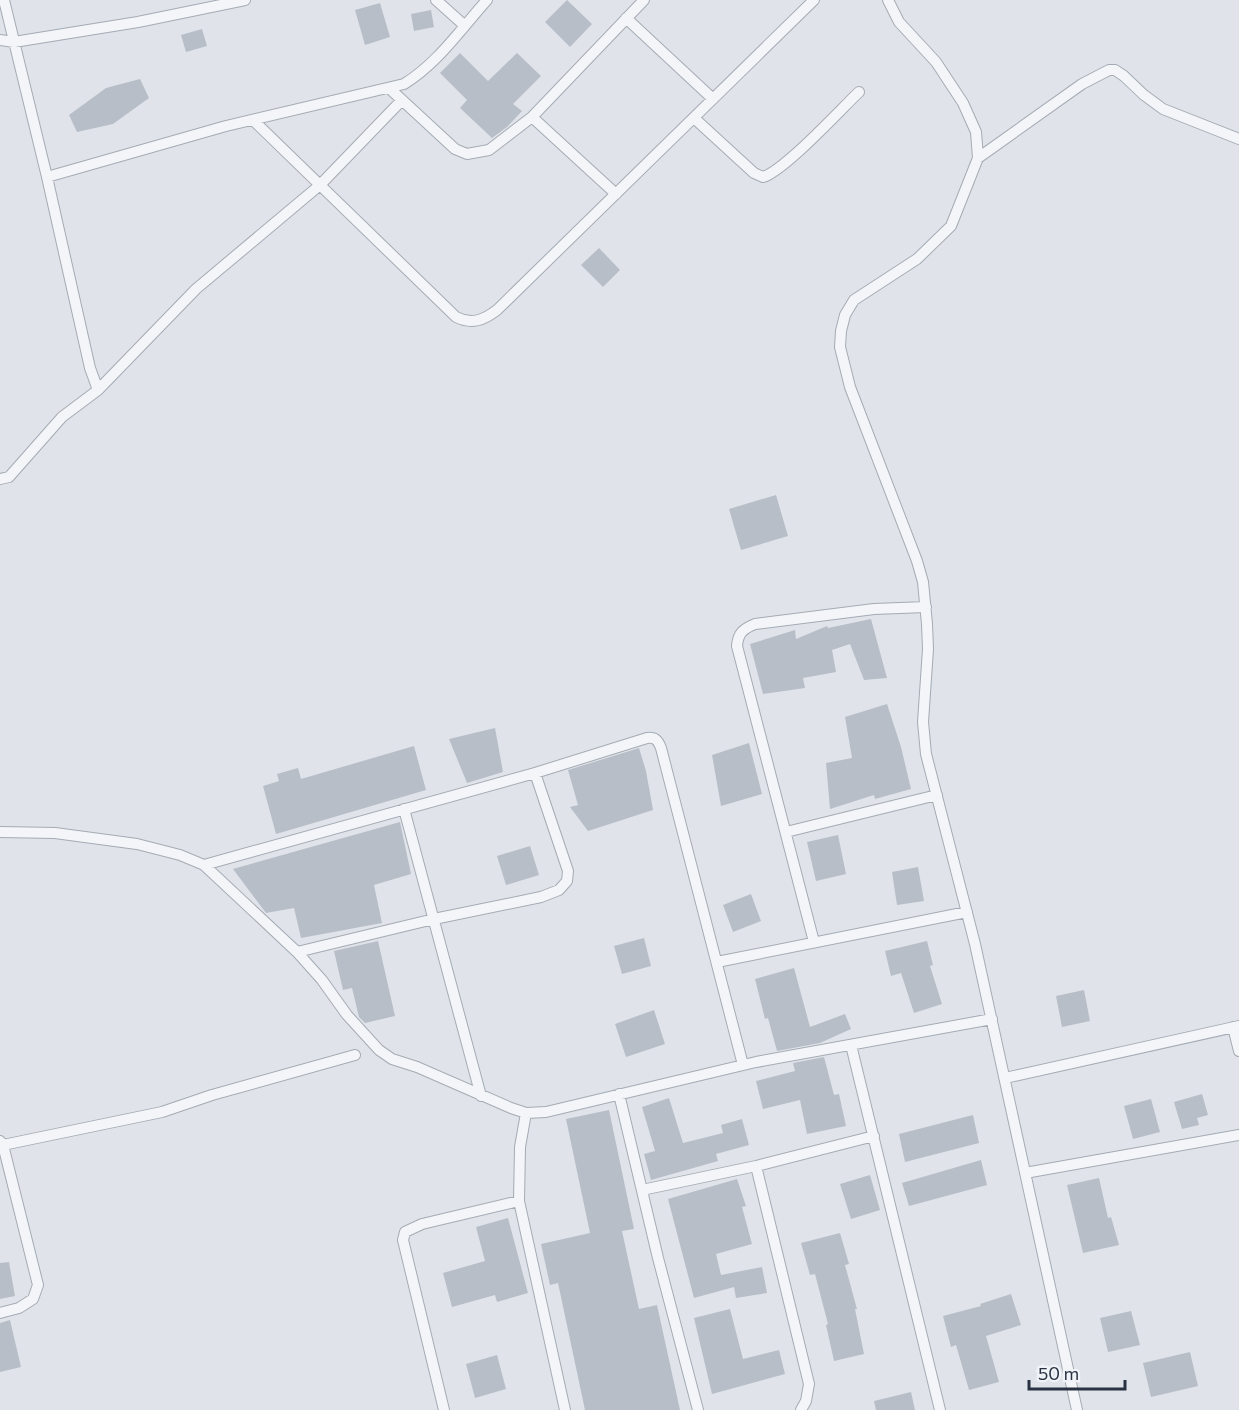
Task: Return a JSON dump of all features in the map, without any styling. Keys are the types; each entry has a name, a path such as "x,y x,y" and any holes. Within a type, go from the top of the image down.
{"street":[{"path":"3,0 47,177 90,368 98,390"},
{"path":"0,40 14,42 138,22 245,0"},
{"path":"436,0 464,25"},
{"path":"47,177 253,120 404,84 430,64 487,0"},
{"path":"388,88 455,149 467,154 489,150 532,117 643,0"},
{"path":"253,120 456,317 470,321 488,317 497,310 814,0"},
{"path":"888,0 899,22 936,62 963,103 976,132 978,158 951,226 918,259 854,300 844,315 840,347 850,387 923,582 928,649 923,722 926,754 992,1019 1077,1410"},
{"path":"626,18 713,99"},
{"path":"978,158 1082,84 1108,70 1115,70 1163,109 1239,139"},
{"path":"694,118 754,173 763,177 773,173 787,162 859,92"},
{"path":"0,479 9,477 62,417 98,390 195,289 320,185 402,100"},
{"path":"532,117 616,194"},
{"path":"814,942 737,646 740,633 755,624 811,616 874,609 926,607"},
{"path":"204,865 535,773 647,738 657,740 667,769 743,1065"},
{"path":"297,952 434,919 541,897 559,890 567,881 568,871 535,773"},
{"path":"786,832 937,795"},
{"path":"404,809 481,1096"},
{"path":"0,832 55,833 137,844 180,855 204,865 297,952 322,980 347,1015 379,1050 392,1059 417,1067 481,1096 526,1113 546,1112 743,1065 992,1019"},
{"path":"717,962 967,912"},
{"path":"1005,1078 1236,1026 1239,1051"},
{"path":"851,1045 940,1410"},
{"path":"0,1313 19,1308 33,1299 38,1285 2,1143 162,1112 212,1095 355,1055"},
{"path":"620,1094 698,1410"},
{"path":"526,1113 520,1147 519,1201 566,1410"},
{"path":"1025,1173 1239,1135"},
{"path":"642,1190 756,1166 874,1136"},
{"path":"756,1166 809,1384 806,1401 801,1410"},
{"path":"444,1410 403,1240 405,1232 422,1224 519,1201"}],"building":[{"path":"567,0 592,24 570,47 545,22"},
{"path":"380,3 390,37 365,45 355,10"},
{"path":"431,10 434,27 414,31 411,14"},
{"path":"202,29 207,46 186,52 181,35"},
{"path":"460,53 488,81 517,53 541,76 513,104 522,111 507,127 492,138 460,108 467,100 440,73"},
{"path":"140,79 149,98 113,124 77,132 69,115 106,88"},
{"path":"599,248 620,270 603,287 581,265"},
{"path":"776,495 788,536 741,550 729,509"},
{"path":"871,619 887,678 864,680 850,644 832,650 836,672 803,678 805,688 763,694 750,644 795,630 796,639 827,626 828,628"},
{"path":"887,704 911,789 875,799 874,795 830,809 826,763 852,758 845,717"},
{"path":"495,728 503,772 467,783 449,739"},
{"path":"749,743 762,794 721,806 712,755"},
{"path":"414,746 426,790 276,834 263,786 279,781 277,774 298,768 301,779"},
{"path":"639,748 653,810 588,831 570,807 578,805 568,770"},
{"path":"400,822 411,874 374,885 382,923 301,938 294,908 266,913 233,869"},
{"path":"838,835 846,874 816,881 807,842"},
{"path":"530,846 539,875 506,885 497,856"},
{"path":"918,867 924,901 897,905 892,872"},
{"path":"751,894 761,921 733,932 723,905"},
{"path":"644,938 651,966 622,974 614,946"},
{"path":"378,941 395,1016 365,1023 359,1017 352,988 343,990 334,951"},
{"path":"927,941 933,965 930,966 942,1004 914,1013 901,973 891,976 885,951"},
{"path":"794,968 810,1027 845,1014 851,1029 820,1043 777,1051 768,1018 765,1019 755,979"},
{"path":"1084,990 1090,1021 1062,1027 1056,996"},
{"path":"654,1010 665,1044 626,1057 615,1024"},
{"path":"824,1057 834,1095 839,1094 846,1126 807,1134 800,1100 763,1109 756,1081 795,1071 793,1063"},
{"path":"1202,1094 1208,1115 1197,1118 1199,1125 1182,1129 1174,1102"},
{"path":"669,1098 683,1143 723,1133 721,1125 742,1119 749,1145 716,1154 718,1161 651,1180 644,1154 655,1151 642,1107"},
{"path":"1151,1099 1160,1132 1133,1139 1124,1106"},
{"path":"609,1110 634,1229 622,1231 639,1309 657,1305 680,1410 585,1410 558,1283 550,1285 541,1244 590,1233 566,1119"},
{"path":"973,1115 979,1143 905,1162 899,1134"},
{"path":"981,1160 987,1185 909,1206 902,1183"},
{"path":"870,1175 880,1210 851,1219 840,1184"},
{"path":"1099,1178 1108,1218 1111,1217 1119,1245 1083,1253 1067,1185"},
{"path":"737,1179 746,1206 742,1207 752,1244 716,1254 721,1275 762,1267 767,1293 736,1298 734,1287 694,1298 668,1199"},
{"path":"508,1218 528,1293 497,1302 495,1295 452,1307 443,1273 485,1261 476,1227"},
{"path":"840,1233 849,1264 845,1265 857,1309 855,1309 864,1354 834,1361 826,1325 828,1324 815,1274 810,1275 801,1243"},
{"path":"9,1262 15,1296 0,1299 0,1263"},
{"path":"1011,1294 1021,1325 986,1336 999,1382 969,1390 956,1345 951,1347 943,1316 981,1306 980,1304"},
{"path":"730,1309 743,1359 779,1350 785,1374 712,1394 694,1318"},
{"path":"1131,1311 1140,1345 1108,1352 1100,1318"},
{"path":"10,1320 21,1367 0,1372 0,1323"},
{"path":"1190,1352 1198,1386 1151,1397 1143,1363"},
{"path":"497,1355 506,1389 475,1398 466,1364"},
{"path":"911,1392 915,1410 876,1410 874,1401"}]}
